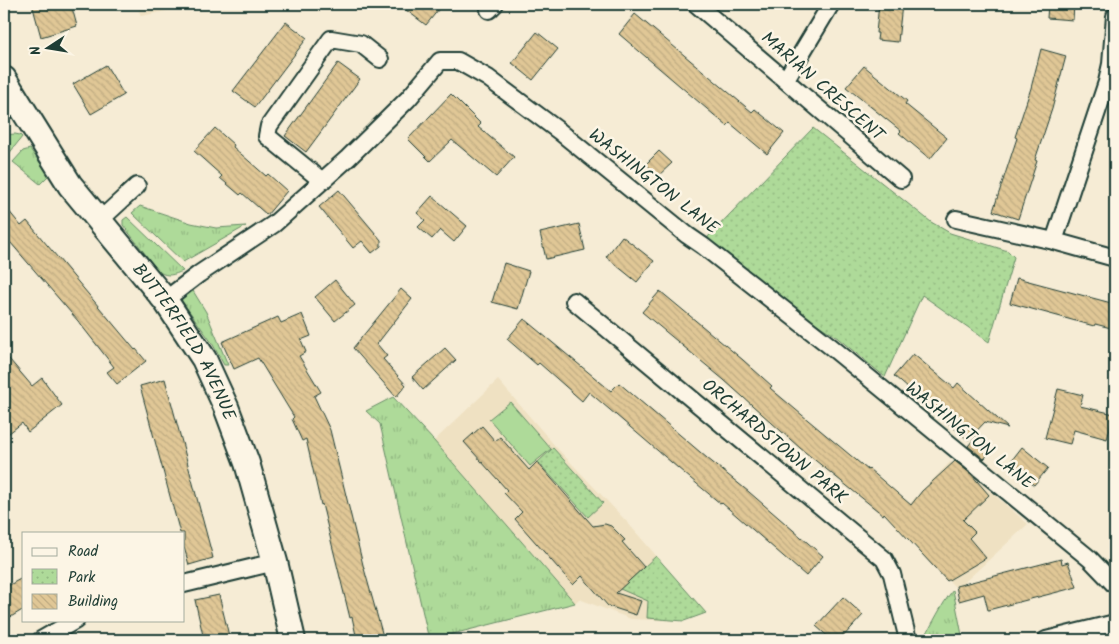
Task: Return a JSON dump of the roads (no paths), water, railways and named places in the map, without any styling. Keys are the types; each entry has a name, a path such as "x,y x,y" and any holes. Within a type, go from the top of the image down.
{"main road":[{"name":"BUTTERFIELD AVENUE","path":"4,79 10,108 99,221 165,300 204,359 226,406 247,463 275,562 293,640"}],"street":[{"name":"MARIAN CRESCENT","path":"696,4 901,179"},
{"path":"786,79 831,4"},
{"path":"1054,241 1112,64 1115,16"},
{"path":"321,180 267,136 269,126 331,39 361,44 380,59"},
{"name":"WASHINGTON LANE","path":"165,300 199,274 274,224 321,180 348,158 408,99 440,61 458,61 488,78 559,131 823,340 1090,559 1115,585"},
{"path":"99,221 137,186"},
{"path":"956,220 1054,241 1115,258"},
{"name":"ORCHARDSTOWN PARK","path":"574,301 884,559 892,574 908,640"},
{"path":"185,584 275,562"},
{"path":"41,640 72,622"},
{"path":"1046,640 1115,623"}]}
